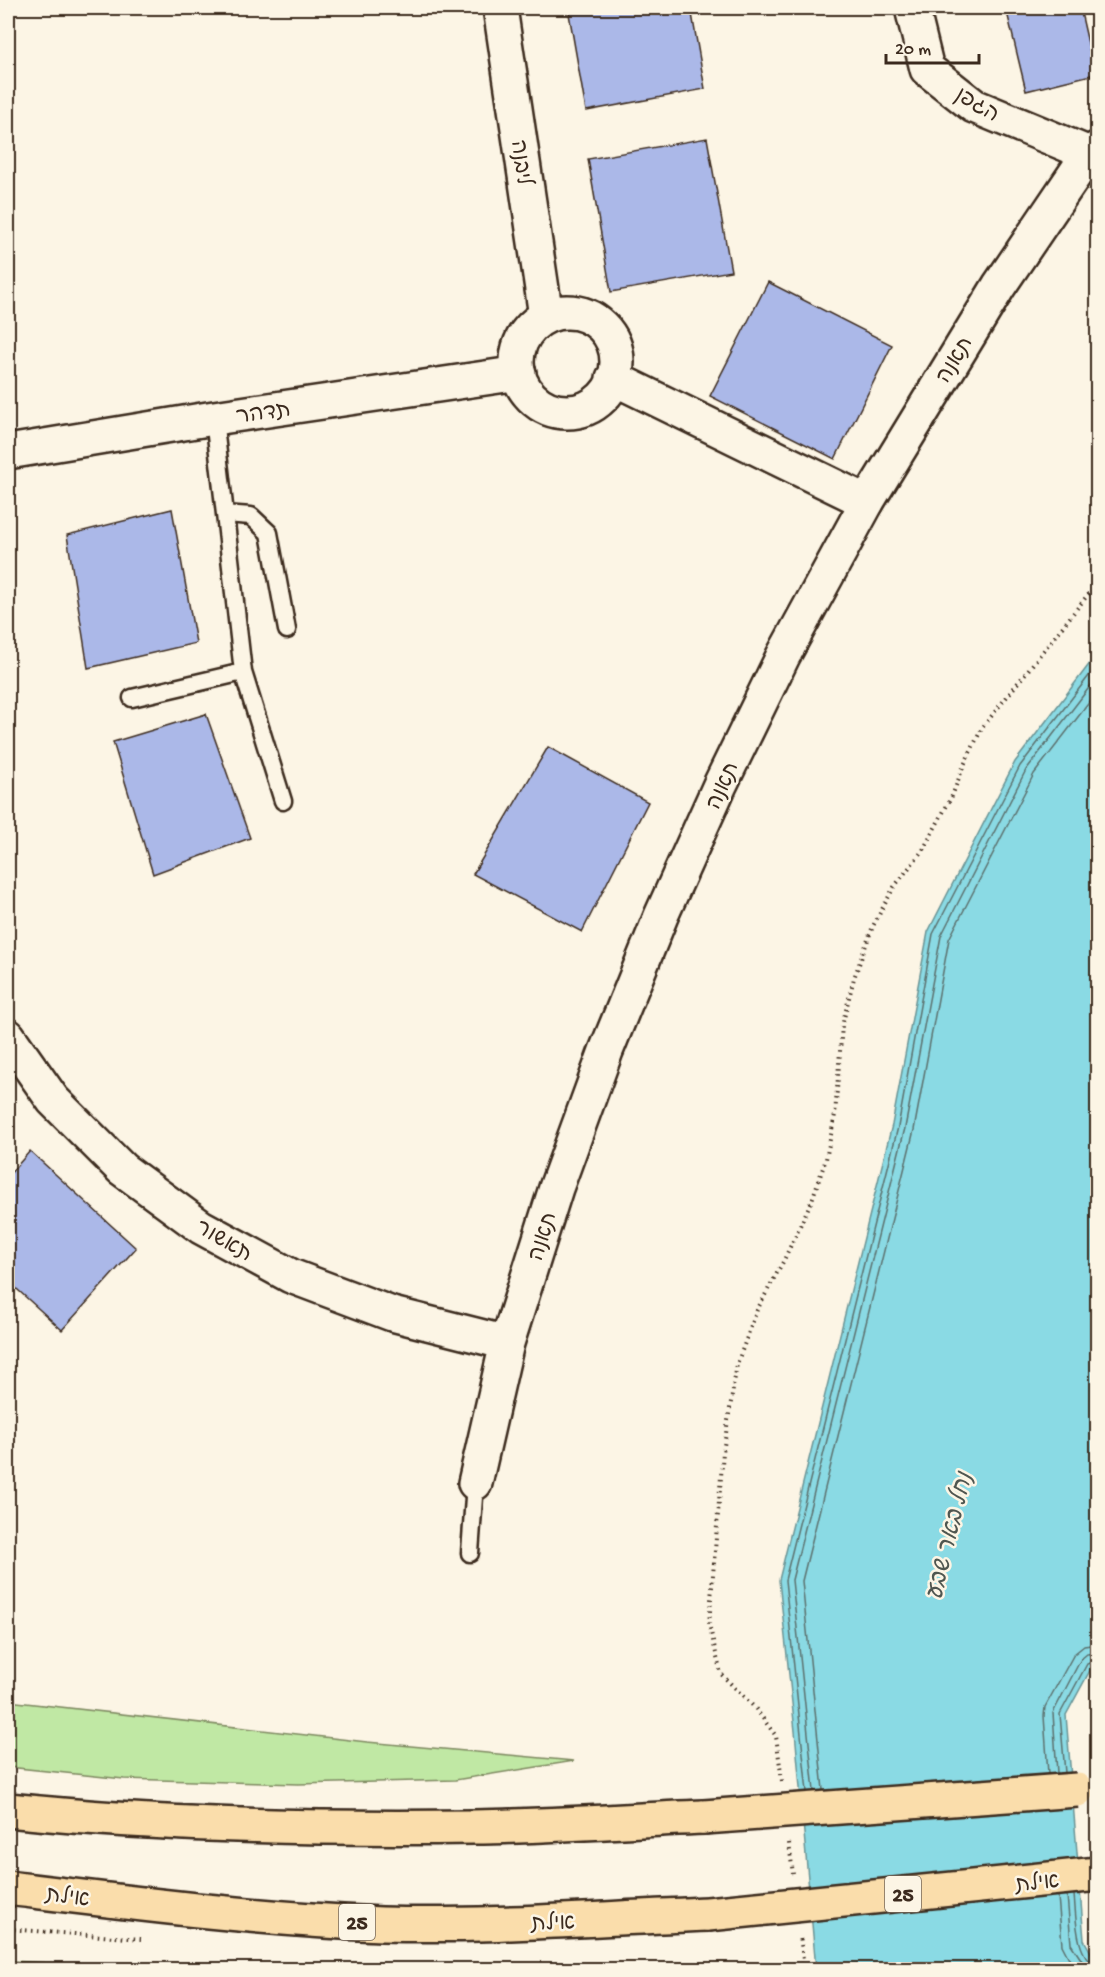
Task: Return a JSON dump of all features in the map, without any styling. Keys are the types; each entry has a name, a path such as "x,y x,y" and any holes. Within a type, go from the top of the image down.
{"highway":[{"path":"8,1810 157,1822 303,1827 475,1827 704,1817 1088,1788"},
{"name":"אילת","path":"8,1888 183,1909 382,1924 477,1924 708,1914 1098,1874"}],"street":[{"name":"ליבנה","path":"500,8 546,316"},
{"name":"הגפן","path":"912,8 927,69 974,106 1095,151"},
{"name":"תאנה","path":"475,1483 507,1343 564,1167 606,1051 661,916 720,785 783,656 867,502 999,286 1079,168 1095,151"},
{"path":"568,312 584,315 598,322 608,334 615,348 616,363 613,378 595,403 581,409 565,411 550,408 536,401 525,389 519,374 518,352 524,337 546,316 568,312"},
{"name":"תדהר","path":"8,452 214,418 519,374"},
{"path":"613,378 867,502"},
{"name":"תאשור","path":"8,1036 53,1100 122,1169 201,1227 291,1276 382,1310 507,1343"}],"lane":[{"path":"214,418 243,672 283,801"},
{"path":"225,514 251,516 269,533 287,630"},
{"path":"132,698 243,672"},
{"path":"470,1553 475,1483"}],"path":[{"path":"782,1783 776,1736 755,1708 721,1674 709,1624 723,1452 737,1364 757,1310 807,1210 826,1159 835,1115 842,1026 854,978 873,926 894,887 923,850 952,796 982,728 1098,582"},
{"path":"789,1842 793,1877"},
{"path":"799,1924 803,1960 800,1970"}],"green space":[{"path":"8,1701 367,1742 574,1761 455,1780 298,1784 124,1779 8,1767"},
{"path":"8,1961 181,1969 8,1969"}],"water":[{"name":"נחל באר שבע","path":"1097,654 1098,1666 1092,1667 1066,1715 1084,1940 1097,1963 1097,1969 816,1969 779,1580 892,1125 928,932 1015,762"}],"building":[{"path":"568,8 691,8 705,89 586,111"},
{"path":"1006,8 1080,8 1095,74 1026,91"},
{"path":"707,138 731,271 611,292 588,159"},
{"path":"768,282 892,345 835,459 710,396"},
{"path":"172,509 196,643 88,668 67,535"},
{"path":"206,714 250,838 153,874 113,742"},
{"path":"548,747 648,802 582,932 473,874"},
{"path":"30,1151 136,1248 62,1330 8,1281 8,1176"}]}
